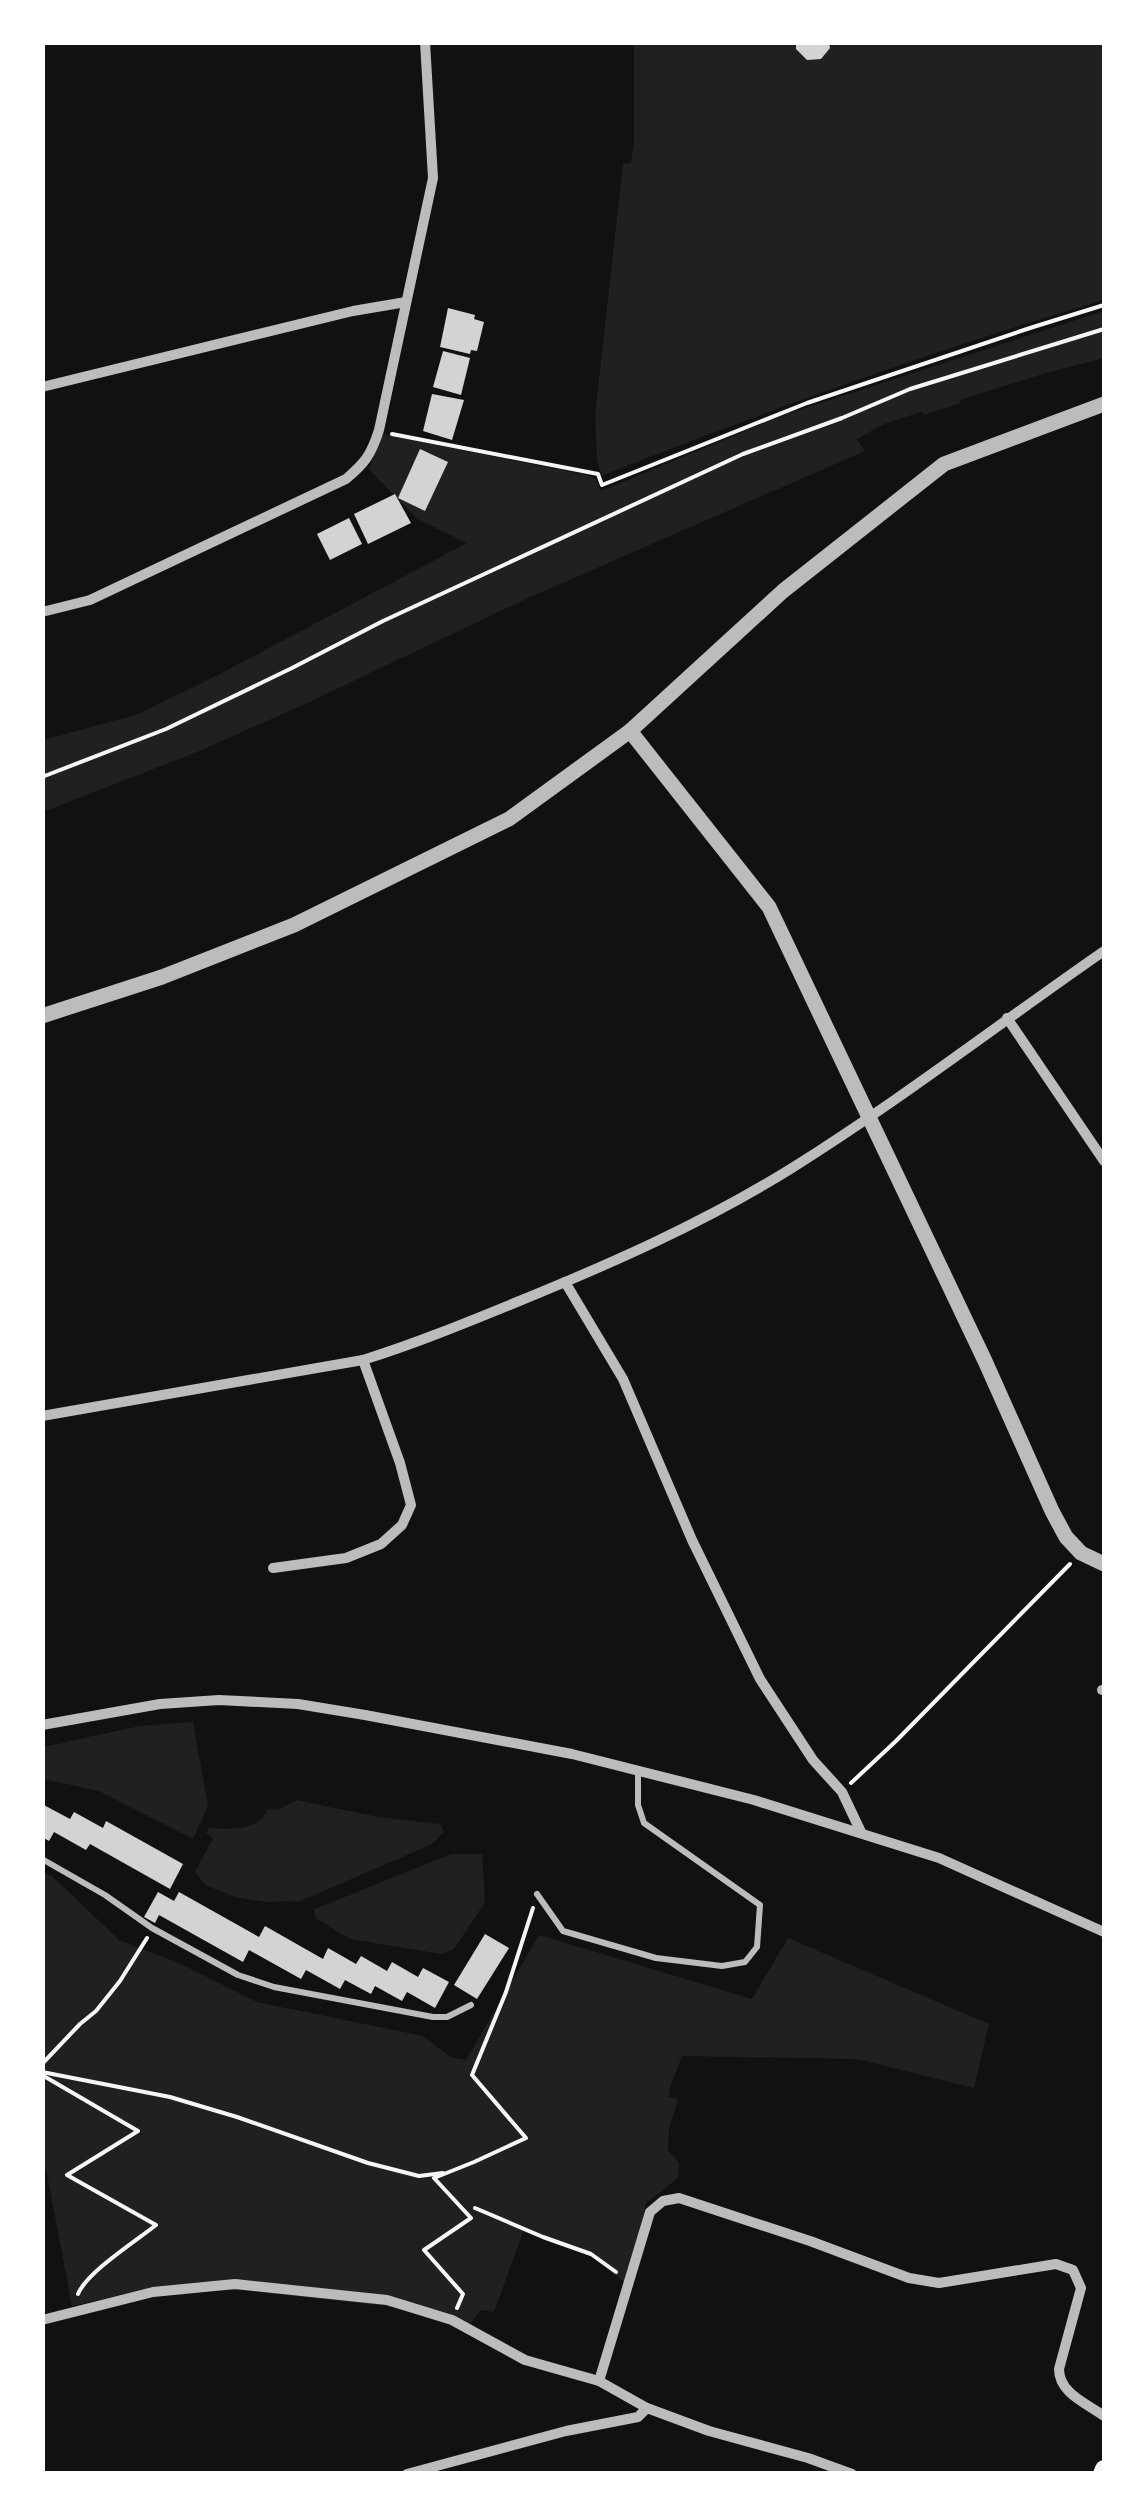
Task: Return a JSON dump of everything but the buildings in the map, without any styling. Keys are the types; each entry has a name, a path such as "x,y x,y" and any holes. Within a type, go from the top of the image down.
{"street":[{"path":"42,612 90,600 346,479 364,464 378,430 433,178 426,42"},
{"path":"42,388 406,302"},
{"path":"42,1016 162,977 294,925 509,819 630,731 783,591 944,464 1104,404"},
{"path":"630,731 769,907 1052,1511 1080,1553 1104,1564"},
{"path":"42,1416 363,1360 408,1346 565,1282 680,1231 790,1169 1104,952"},
{"path":"1007,1018 1104,1160"},
{"path":"565,1282 622,1380 692,1540 760,1678 813,1760 842,1792 862,1832"},
{"path":"272,1568 346,1558 381,1544 402,1525 411,1505 363,1360"},
{"path":"42,1725 160,1704 219,1700 298,1704 572,1754 862,1832 939,1858 1104,1932"},
{"path":"599,2382 650,2212 663,2201 679,2198 908,2278 940,2283 1056,2264 1073,2270 1080,2288 1059,2380 1066,2390 1104,2416"},
{"path":"42,2320 153,2292 235,2284 388,2300 452,2320 525,2360 599,2382 648,2408 709,2431 852,2474"},
{"path":"407,2474 566,2431 638,2418 648,2408"}],"lane":[{"path":"537,1894 563,1931 656,1958 722,1966 745,1962 757,1947 760,1905 644,1823 638,1804 638,1771"},
{"path":"42,1859 152,1928 238,1975 274,1987 432,2017 448,2018 472,2006"}],"path":[{"path":"378,430 598,474 602,485 808,403 1104,306"},
{"path":"42,776 166,729 383,621 730,459 910,389 1104,329"},
{"path":"842,1792 1080,1553"},
{"path":"452,2320 463,2294 424,2250 471,2218 434,2178 526,2138 472,2075 506,1992 537,1894"},
{"path":"42,2064 96,2011 120,1981 152,1928"},
{"path":"42,2074 170,2097 418,2176 452,2171"},
{"path":"42,2074 138,2132 67,2175 156,2226 81,2287 71,2313"},
{"path":"475,2208 591,2254 629,2282"}],"shaded area":[{"path":"634,43 1104,43 1104,300 851,382 601,476 595,415 623,164 631,163 634,143"},
{"path":"1104,311 1104,358 884,424 857,439 865,451 528,598 197,752 43,812 43,740 136,715 467,543 417,519 369,469 381,434 586,475 596,479 601,491 784,415"},
{"path":"193,1722 208,1806 193,1839 99,1791 43,1779 43,1747 139,1726"},
{"path":"297,1800 378,1817 440,1824 444,1832 432,1844 301,1901 266,1902 235,1897 205,1885 195,1872 213,1838 206,1833 209,1828 251,1825 268,1809 278,1810"},
{"path":"451,1854 482,1854 485,1902 454,1949 442,1954 350,1939 314,1914 315,1909"},
{"path":"43,1873 52,1876 119,1940 179,1963 257,2002 423,2036 450,2057 466,2060 539,1935 752,1999 788,1938 989,2024 974,2088 858,2059 682,2056 669,2097 678,2099 669,2129 668,2150 679,2163 678,2178 646,2203 629,2282 625,2283 591,2256 523,2232 494,2312 481,2310 468,2327 386,2306 239,2290 120,2295 72,2306 43,2164"}]}
